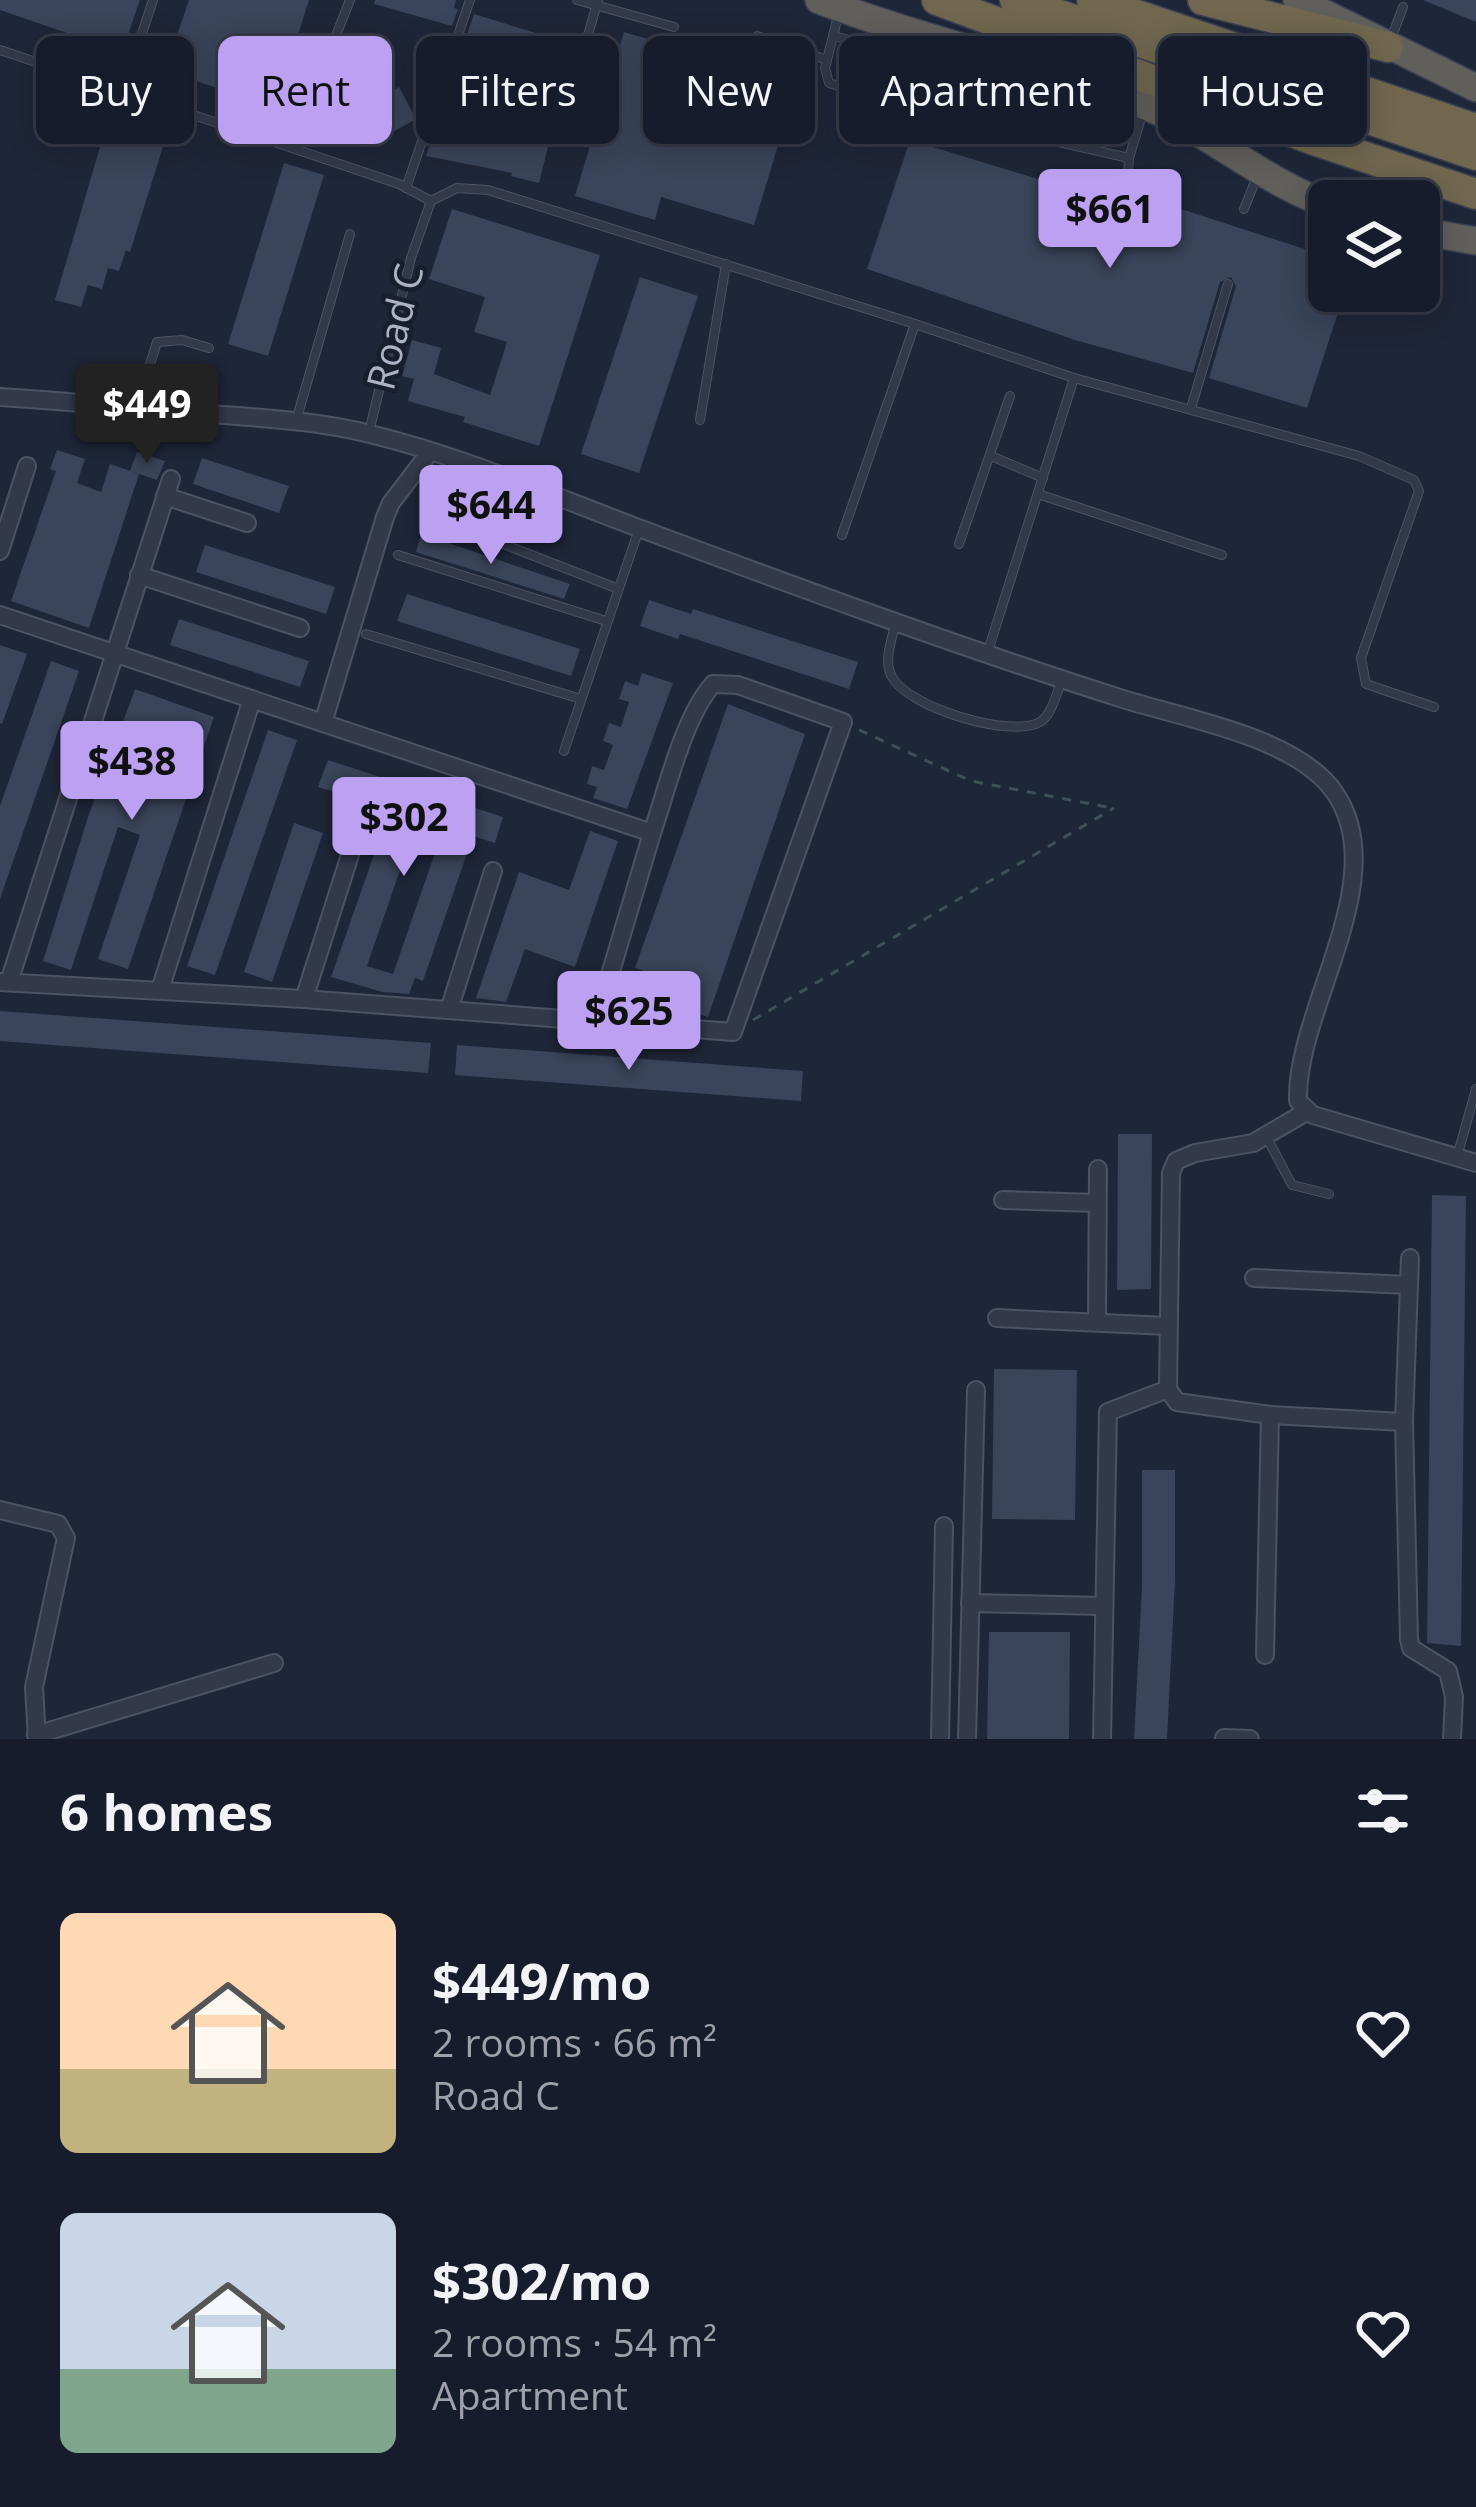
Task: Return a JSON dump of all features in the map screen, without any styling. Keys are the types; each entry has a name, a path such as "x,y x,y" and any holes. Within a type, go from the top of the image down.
{"highway":[{"path":"938,0 1314,140 1476,194"},
{"path":"1015,0 1476,155"},
{"path":"1092,0 1476,129"},
{"path":"1203,0 1388,47"},
{"path":"1298,0 1476,88"},
{"path":"831,15 896,36"},
{"path":"1134,111 1202,133 1259,172 1308,196"},
{"path":"1440,235 1476,241"}],"street":[{"name":"Road C","path":"0,397 296,422 369,433"},
{"path":"369,433 1062,680 1270,745 1314,768 1345,811 1352,868 1346,914 1297,1094 1306,1112"},
{"path":"323,723 391,502 430,452"},
{"path":"0,551 27,466"},
{"path":"247,523 168,488 4,982 733,1032 843,722 738,685 712,684 685,739 652,833 596,1022"},
{"path":"139,574 300,628"},
{"path":"0,615 652,833"},
{"path":"160,990 252,699"},
{"path":"304,999 357,833"},
{"path":"449,1010 493,871"},
{"path":"1404,1422 1270,1415 1178,1402 1168,1389 1171,1173 1176,1161 1253,1143 1306,1112 1476,1163"},
{"path":"1097,1322 1098,1169"},
{"path":"1004,1200 1097,1203"},
{"path":"1410,1258 1404,1422 1409,1639 1411,1648 1448,1671 1454,1697 1452,1739"},
{"path":"1254,1278 1409,1285"},
{"path":"998,1318 1168,1326"},
{"path":"1102,1739 1108,1412 1168,1389"},
{"path":"967,1739 976,1390"},
{"path":"1265,1655 1270,1415"},
{"path":"0,1510 58,1524 66,1538 34,1687 37,1737 274,1664"},
{"path":"940,1739 944,1526"},
{"path":"970,1603 1102,1606"},
{"path":"1224,1738 1250,1739"}],"lane":[{"path":"141,36 153,0"},
{"path":"336,36 350,0"},
{"path":"406,188 470,0"},
{"path":"577,0 674,27"},
{"path":"588,36 597,3"},
{"path":"1388,47 1403,7"},
{"path":"831,15 827,60 830,83 839,86"},
{"path":"0,50 36,62"},
{"path":"815,56 827,60"},
{"path":"1127,196 1129,158 1142,114"},
{"path":"194,116 406,188 430,201 457,188 488,190 1074,378 1359,456 1414,480 1419,491 1361,658 1366,684 1435,707"},
{"path":"1067,144 1129,158"},
{"path":"1244,208 1259,172"},
{"name":"Road C","path":"369,433 411,258 430,201"},
{"path":"296,422 350,233"},
{"path":"700,420 726,264"},
{"path":"1191,408 1228,284"},
{"path":"842,535 915,324"},
{"path":"136,409 157,342 182,340 209,348"},
{"path":"988,653 1074,378"},
{"path":"959,544 1010,396"},
{"path":"991,457 1042,478"},
{"path":"451,459 436,504 444,521 616,588"},
{"path":"1038,494 1222,555"},
{"path":"564,751 639,528"},
{"path":"398,555 606,621"},
{"path":"896,621 888,657 890,676 904,691 964,717 1017,729 1038,723 1046,717 1062,680"},
{"path":"367,634 581,699"},
{"path":"1457,1156 1476,1089"},
{"path":"1265,1135 1292,1185 1329,1194"}],"path":[{"path":"733,1032 1114,808 971,781 843,722"}],"building":[{"path":"0,0 140,0 128,36 76,36 0,10"},
{"path":"189,0 309,0 298,36 218,36 218,88 194,80 194,36 177,36"},
{"path":"375,0 456,0 454,8 458,9 452,26 374,4"},
{"path":"1423,0 1476,0 1476,22"},
{"path":"474,14 539,34 538,36 467,36"},
{"path":"624,32 643,38 643,144 778,144 754,225 661,197 655,220 575,196 591,144 619,144 619,49"},
{"path":"399,87 416,119 392,132 392,91"},
{"path":"101,144 164,144 130,252 126,250 119,271 108,268 102,289 88,285 81,307 55,300"},
{"path":"430,144 549,144 539,183 426,156"},
{"path":"909,144 923,144 1130,207 1135,194 1308,250 1308,312 1338,312 1307,408 1209,378 1236,286 1231,277 1220,282 1193,373 1075,340 867,269"},
{"path":"284,163 324,175 268,356 228,344"},
{"path":"452,209 600,255 539,446 408,401 414,379 402,376 412,340 441,348 434,374 490,395 507,342 474,332 485,297 429,279"},
{"path":"640,277 698,296 639,473 581,454"},
{"path":"57,450 85,459 77,483 101,492 110,464 139,474 89,628 11,601 56,471 50,469"},
{"path":"137,452 165,461 157,480 130,471"},
{"path":"202,458 289,486 279,513 193,484"},
{"path":"421,534 570,584 564,599 416,552"},
{"path":"205,545 335,587 326,614 196,572"},
{"path":"407,594 580,649 571,676 397,621"},
{"path":"649,600 691,614 693,609 858,662 849,689 680,634 678,639 640,626"},
{"path":"179,619 309,661 300,687 170,645"},
{"path":"0,645 27,654 2,724 0,723"},
{"path":"51,661 79,671 0,899 0,806"},
{"path":"642,673 673,683 627,809 593,798 597,787 587,784 592,766 604,770 613,745 603,741 609,723 621,727 629,702 619,699 625,681 638,686"},
{"path":"135,689 214,717 128,969 98,959 140,835 118,827 71,970 43,961"},
{"path":"728,704 805,734 708,1017 679,1008 687,986 635,968"},
{"path":"268,730 297,740 215,975 187,966"},
{"path":"328,760 503,817 495,843 473,836 423,981 415,978 409,994 382,992 331,977 390,809 318,787","holes":["418,818 444,827 393,974 367,966"]},
{"path":"294,823 323,833 272,982 244,972"},
{"path":"590,831 618,841 575,967 525,949 506,1002 476,998 519,872 569,890"},
{"path":"0,1011 431,1043 428,1073 0,1041"},
{"path":"457,1045 803,1071 801,1101 455,1075"},
{"path":"1118,1134 1152,1134 1151,1289 1117,1290"},
{"path":"1432,1195 1466,1196 1461,1646 1427,1643"},
{"path":"994,1369 1077,1370 1075,1520 992,1519"},
{"path":"1142,1470 1175,1470 1167,1739 1134,1739"},
{"path":"989,1632 1070,1632 1069,1739 987,1739"}]}
